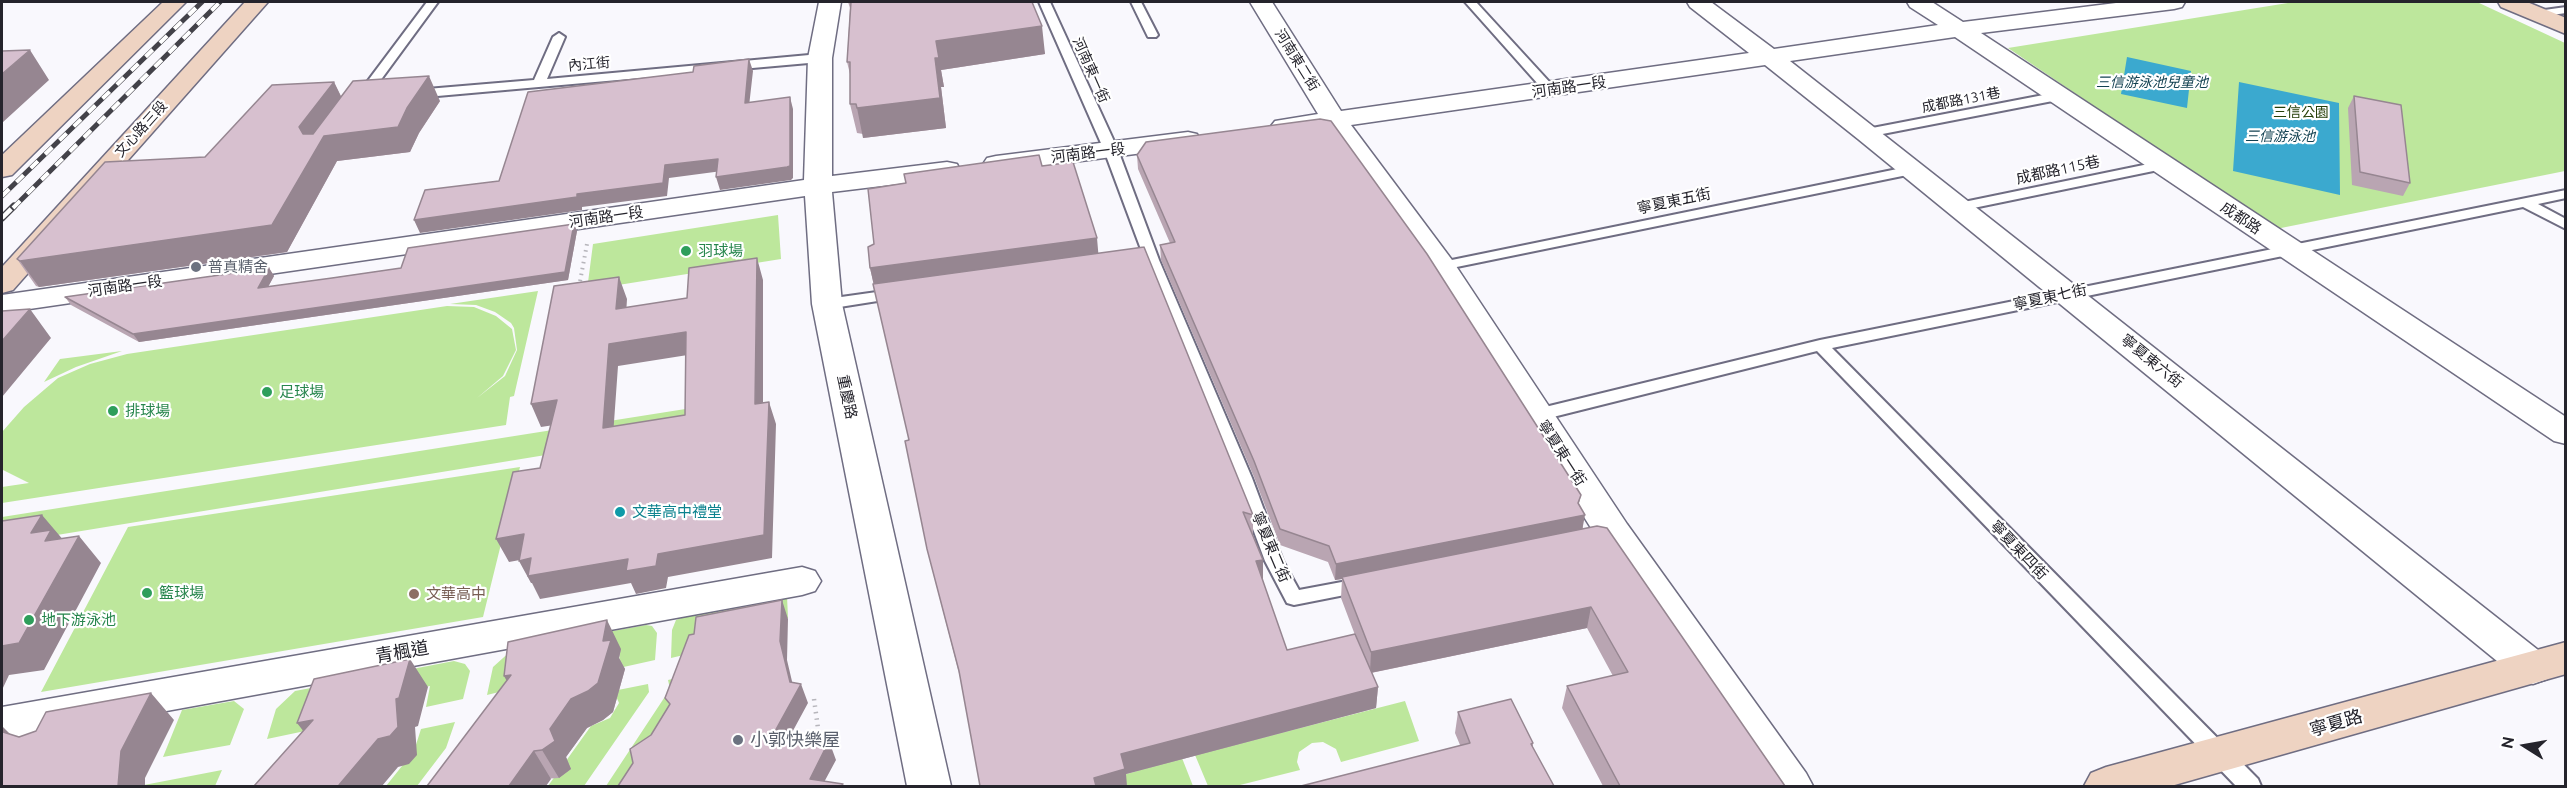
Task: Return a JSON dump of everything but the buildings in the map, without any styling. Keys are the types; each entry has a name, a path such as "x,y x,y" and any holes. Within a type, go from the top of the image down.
{"main road":[{"path":"2,168 175,2"},
{"name":"文心路三段","path":"2,284 257,2"},
{"path":"2509,2 2565,27"},
{"name":"寧夏路","path":"2106,786 2549,663"}],"street":[{"name":"重慶路","path":"830,2 820,58 818,186 827,304 929,786"},
{"name":"河南東二街","path":"1261,2 1334,119"},
{"name":"寧夏東六街","path":"1698,2 2067,293 2549,663"},
{"name":"成都路","path":"1918,2 2565,433"},
{"name":"河南路一段","path":"1264,129 2163,2"},
{"name":"寧夏東一街","path":"1334,119 1442,266 1537,415 1603,537 1791,786"},
{"name":"河南路一段","path":"2,304 818,186 1217,136"},
{"name":"青楓道","path":"2,724 53,728 802,581"}],"lane":[{"path":"362,102 432,2"},
{"name":"河南東一街","path":"1044,2 1111,150"},
{"path":"1136,2 1152,35"},
{"path":"1470,2 1550,90"},
{"path":"2537,14 2565,10"},
{"path":"539,83 559,37"},
{"name":"內江街","path":"396,96 820,58"},
{"name":"成都路131巷","path":"1867,133 2060,96"},
{"name":"寧夏東二街","path":"1111,150 1146,260 1244,478 1274,561 1294,598 1374,582"},
{"name":"成都路115巷","path":"1959,207 2163,165"},
{"name":"寧夏東五街","path":"1442,266 1912,170"},
{"name":"寧夏東七街","path":"1537,415 1820,345 2067,293 2565,194"},
{"path":"2525,202 2565,225"},
{"path":"827,304 908,293"},
{"name":"寧夏東四街","path":"1820,345 2218,756 2250,786"}],"path":[{"path":"577,296 588,240"},
{"path":"814,699 821,754"}],"green space":[{"name":"三信公園","path":"2294,2 2477,2 2565,43 2565,171 2276,229 2008,48"},
{"name":"羽球場","path":"778,215 781,259 587,290 593,244"},
{"path":"538,291 514,396 510,397 506,425 2,503 2,487 29,483 3,470 2,432 24,407 58,378 90,364 127,354 447,306 474,307 496,316 512,329 516,350 503,376 477,398 505,376 517,350 514,328 511,323 495,312 476,305 450,304"},
{"path":"122,351 76,367 44,382 60,359"},
{"path":"736,401 735,424 2,544 2,517"},
{"path":"520,467 483,617 41,692 128,527"},
{"path":"787,596 788,618 702,634 701,651 671,658 672,630 676,620"},
{"path":"646,625 652,626 657,633 655,660 619,668 620,647 531,666 519,687 487,695 493,667 513,649"},
{"path":"454,661 465,664 470,671 463,699 426,707 430,686 332,707 339,683"},
{"path":"702,672 636,786 606,786 670,689 668,680"},
{"path":"337,683 324,727 267,739 276,709 295,691"},
{"path":"648,684 649,692 584,786 548,786 591,726 610,718 619,703 616,696 618,690"},
{"path":"234,701 244,709 230,745 163,757 182,710"},
{"path":"1405,701 1419,741 1341,762 1336,749 1323,742 1312,743 1299,752 1297,762 1300,770 1236,786 1208,786 1195,755"},
{"path":"455,722 446,748 417,786 386,786 414,751 421,729"},
{"path":"1182,758 1193,786 1127,786 1123,775"},
{"path":"222,770 215,786 143,786 144,785"}],"water":[{"name":"三信游泳池兒童池","path":"2127,57 2191,71 2187,108 2121,94"},
{"name":"三信游泳池","path":"2239,82 2339,103 2340,195 2233,171"}],"railway":[{"path":"2,196 202,2"},
{"path":"13,208 220,2"},
{"path":"2,218 14,206"}],"place":[{"name":"羽球場","path":"686,251"},
{"name":"普真精舍","path":"196,267"},
{"name":"足球場","path":"267,392"},
{"name":"排球場","path":"113,411"},
{"name":"文華高中禮堂","path":"620,512"},
{"name":"籃球場","path":"147,593"},
{"name":"文華高中","path":"414,594"},
{"name":"地下游泳池","path":"29,620"},
{"name":"小郭快樂屋","path":"738,740"}]}
